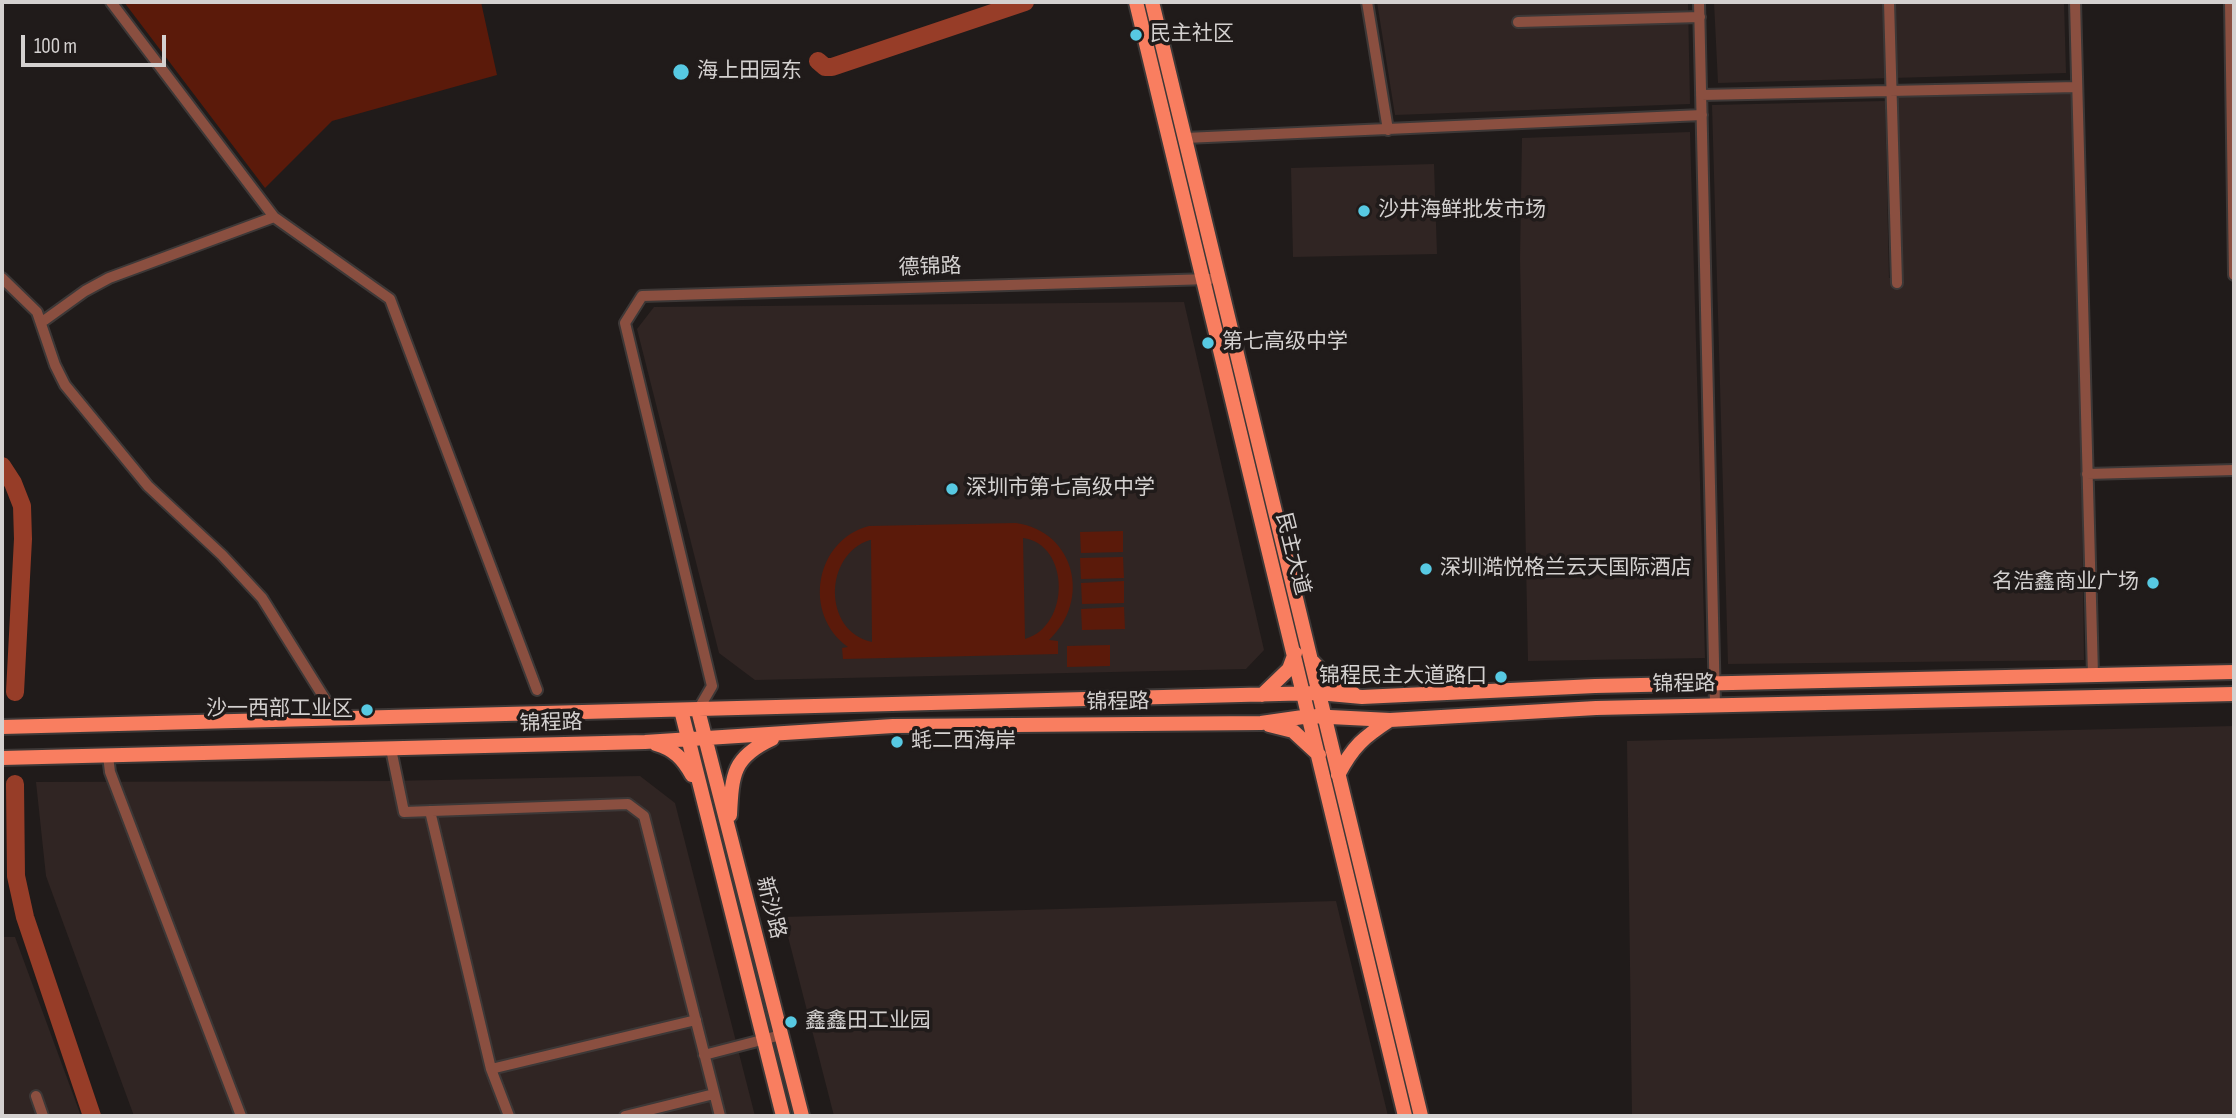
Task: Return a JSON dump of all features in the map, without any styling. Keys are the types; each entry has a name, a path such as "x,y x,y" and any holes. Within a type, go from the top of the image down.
{"main road":[{"name":"民主大道","path":"1136,2 1295,653 1338,775 1421,1116"},
{"name":"民主大道","path":"1152,2 1311,659 1311,694"},
{"path":"1262,695 1289,669 1295,653"},
{"path":"1311,659 1332,682 1362,697"},
{"name":"锦程路","path":"2,727 1262,695 1362,697 1595,686 2234,672"},
{"name":"锦程路","path":"2,758 648,741 893,726 1261,723 1317,715 1391,720 1595,708 2234,694"},
{"name":"新沙路","path":"681,710 783,1116"},
{"name":"新沙路","path":"698,710 802,1116"},
{"name":"民主大道","path":"1317,715 1320,756 1405,1116"},
{"path":"1338,775 1350,752 1364,737 1391,720"},
{"path":"1261,723 1293,732 1320,756"},
{"path":"730,833 732,781 742,758 754,747 780,735"},
{"path":"648,741 669,748 684,761 700,789"}],"street":[{"path":"111,2 274,217 390,299 537,690"},
{"path":"1367,2 1388,130"},
{"path":"1699,2 1716,705"},
{"path":"1889,2 1897,284"},
{"path":"2075,2 2093,675"},
{"path":"2230,2 2234,275"},
{"path":"1518,22 1700,17"},
{"path":"1701,95 2077,87"},
{"path":"1185,138 1702,115"},
{"path":"42,322 85,290 109,278 274,217"},
{"path":"2,278 37,312 55,365 65,385 148,486 222,555 262,598 338,720"},
{"name":"德锦路","path":"698,710 712,687 625,323 642,296 1219,278"},
{"path":"2087,474 2234,470"},
{"path":"391,749 404,812 628,804 644,816 720,1116"},
{"path":"108,756 110,772 241,1116"},
{"path":"430,811 491,1069 509,1116"},
{"path":"491,1069 696,1020"},
{"path":"704,1055 781,1035"},
{"path":"625,1116 714,1094"},
{"path":"36,1096 43,1116"}],"shaded area":[{"path":"124,2 481,2 497,75 332,121 265,188"},
{"path":"1377,2 1688,2 1690,104 1395,115"},
{"path":"1714,2 2064,2 2066,73 1718,83"},
{"path":"2074,90 2084,660 1728,664 1712,105 1885,101 1889,278 1900,278 1895,95"},
{"path":"1690,132 1705,658 1528,661 1520,259 1522,138"},
{"name":"沙井海鲜批发市场","path":"1434,164 1437,254 1293,257 1291,168"},
{"name":"深圳市第七高级中学","path":"1184,302 1264,650 1246,669 755,680 719,653 637,329 654,307"},
{"path":"1016,523 1036,529 1052,540 1064,554 1071,570 1073,588 1070,607 1062,624 1049,640 1058,641 1058,654 843,659 842,648 848,647 833,633 824,616 820,598 821,579 826,562 836,546 851,534 869,526","holes":["1023,538 1038,544 1050,554 1059,586 1051,619 1040,631 1025,639","871,540 872,642 856,635 844,623 837,609 837,576 844,560 855,548"]},
{"path":"1123,531 1123,552 1081,553 1080,532"},
{"path":"1123,557 1124,578 1081,579 1080,558"},
{"path":"1124,581 1124,603 1082,604 1081,583"},
{"path":"1124,607 1125,629 1082,630 1081,609"},
{"path":"1110,645 1110,666 1067,667 1067,646"},
{"path":"2234,726 2234,1116 1632,1116 1627,741"},
{"path":"640,776 675,803 755,1116 134,1116 46,876 36,782 389,781"},
{"path":"1336,901 1388,1116 834,1116 783,917"},
{"path":"2,937 15,937 81,1116 2,1116"}],"waterway":[{"path":"818,61 825,67 832,67 1025,2"},
{"path":"2,466 13,483 22,506 23,539 15,692"},
{"path":"15,784 16,876 25,917 92,1116"}],"place":[{"name":"民主社区","path":"1136,35"},
{"name":"海上田园东","path":"681,72"},
{"name":"沙井海鲜批发市场","path":"1364,211"},
{"name":"第七高级中学","path":"1208,343"},
{"name":"深圳市第七高级中学","path":"952,489"},
{"name":"深圳澔悦格兰云天国际酒店","path":"1426,569"},
{"name":"名浩鑫商业广场","path":"2153,583"},
{"name":"锦程民主大道路口","path":"1501,677"},
{"name":"沙一西部工业区","path":"367,710"},
{"name":"蚝二西海岸","path":"897,742"},
{"name":"鑫鑫田工业园","path":"791,1022"}]}
